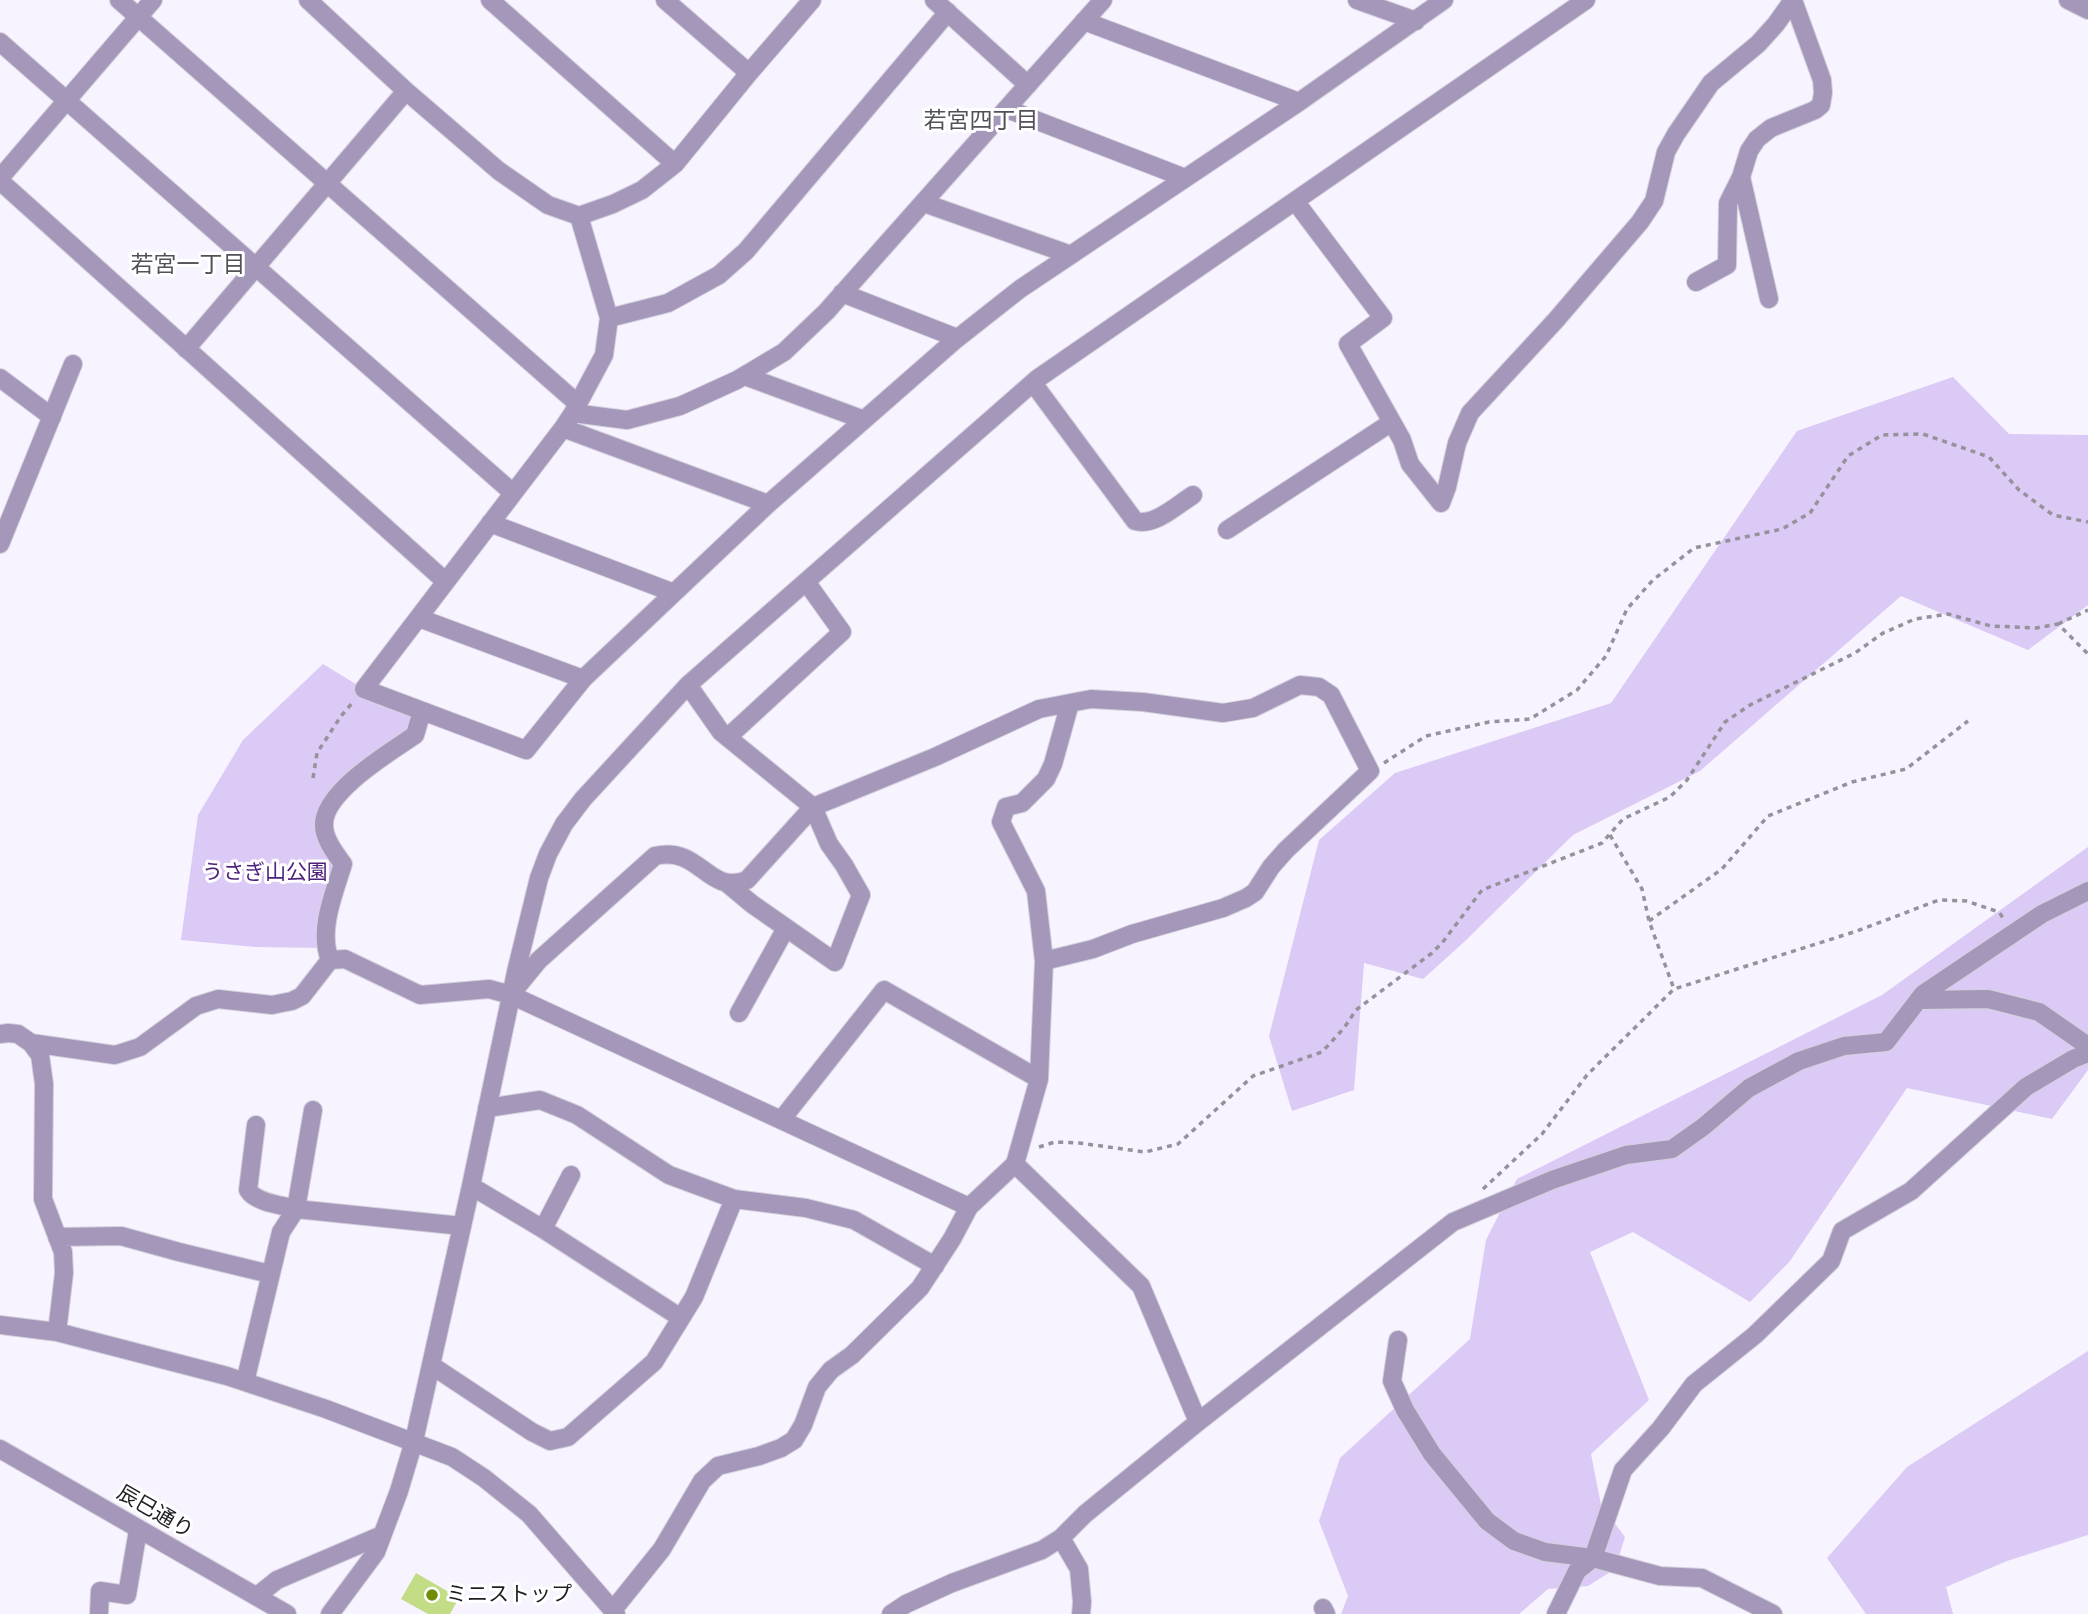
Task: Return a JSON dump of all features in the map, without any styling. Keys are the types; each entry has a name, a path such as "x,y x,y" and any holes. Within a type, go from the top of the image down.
{"street":[{"path":"119,0 328,183 572,415 768,504"},
{"path":"153,0 0,180 445,581"},
{"path":"308,0 327,6 406,91 499,171 548,205 579,216 642,190 675,164 812,0"},
{"path":"490,0 675,164"},
{"path":"665,0 749,73"},
{"path":"934,0 1028,85"},
{"path":"1357,0 1416,20"},
{"path":"579,216 609,318 604,355 572,415 364,689 526,750 583,679 768,504 957,338 1020,289 1299,102 1444,0"},
{"path":"330,1614 376,1552 414,1441 539,878 564,824 688,685 1033,383 1586,0"},
{"path":"1295,201 1384,318 1348,344 1402,439 1409,464 1441,503 1457,443 1470,413 1556,320 1640,222 1654,201 1666,152 1711,83 1758,44 1793,0"},
{"path":"1696,282 1727,265 1728,203 1741,177 1749,151 1757,139 1771,128 1821,105 1822,80 1793,0"},
{"path":"2068,0 2088,10"},
{"path":"572,415 627,420 680,406 745,376 784,352 826,312 924,203 1099,1"},
{"path":"609,318 668,303 719,275 746,251 948,12"},
{"path":"1084,21 1299,102"},
{"path":"0,42 513,493"},
{"path":"186,349 406,91"},
{"path":"1007,109 1185,178"},
{"path":"1741,177 1769,299"},
{"path":"924,203 1072,255"},
{"path":"842,293 957,338"},
{"path":"0,544 73,364"},
{"path":"745,376 864,420"},
{"path":"0,379 52,416"},
{"path":"1033,383 1135,521 1142,523 1154,520 1193,495"},
{"path":"1227,530 1392,422"},
{"path":"490,523 674,593"},
{"path":"728,737 842,632 807,583"},
{"path":"419,618 583,679"},
{"path":"511,995 524,975 539,960 655,856 668,852 691,860 707,873 728,884 835,962 861,895 829,844 813,807 721,732 688,685"},
{"path":"728,884 737,885 747,880 813,807 935,757 1039,709 1091,699 1143,702 1223,713 1253,708 1300,685 1319,687 1331,695 1370,771 1286,850 1255,892 1223,908 1132,934 1093,949 1045,961"},
{"path":"0,1325 57,1332 245,1382 452,1457 484,1478 529,1514 614,1612 662,1549 702,1481 718,1466 759,1456 794,1440 803,1425 817,1387 831,1370 852,1355 920,1289 970,1207 1015,1164 1039,1079 1045,961 1036,891 1001,822 1006,807 1022,803 1046,779 1053,764 1070,703"},
{"path":"330,960 325,947 327,919 343,864 330,845 324,824 332,801 370,765 415,736 422,711"},
{"path":"891,1614 906,1604 952,1583 1042,1550 1061,1538 1085,1514 1198,1422 1453,1222 1552,1180 1626,1155 1672,1149 1749,1088 1798,1061 1844,1046 1886,1042 1923,994 2042,914 2088,891"},
{"path":"739,1013 786,928"},
{"path":"3,1028 31,1042 115,1055 140,1046 195,1006 218,999 272,1005 302,996 330,960 345,959 420,995 489,989 511,995 970,1207"},
{"path":"782,1119 884,990 1039,1079"},
{"path":"1919,1000 1987,999 2030,1009 2039,1012 2088,1046"},
{"path":"31,1042 40,1055 44,1084 43,1199 63,1252 64,1273 57,1332"},
{"path":"1556,1614 1577,1571 1593,1558 1623,1470 1661,1428 1694,1384 1755,1335 1831,1261 1842,1231 1911,1191 2026,1087 2088,1053"},
{"path":"487,1108 540,1100 577,1115 669,1175 734,1199 806,1208 853,1220 935,1266"},
{"path":"245,1382 281,1232 296,1209 313,1110"},
{"path":"256,1125 248,1190 250,1194 296,1209 462,1226"},
{"path":"1015,1164 1141,1286 1198,1422"},
{"path":"544,1229 571,1175"},
{"path":"471,1186 544,1229 681,1318"},
{"path":"431,1365 532,1432 550,1441 568,1437 654,1362 694,1297 734,1199"},
{"path":"57,1237 121,1236 270,1274"},
{"path":"1398,1340 1392,1381 1405,1410 1432,1454 1487,1521 1514,1541 1545,1552 1593,1558 1660,1576 1702,1578 1773,1614"},
{"name":"辰巳通り","path":"0,1449 287,1614"},
{"path":"99,1614 100,1591 127,1595 138,1530"},
{"path":"257,1596 277,1580 382,1535"},
{"path":"1061,1538 1079,1569 1081,1614"}],"path":[{"path":"1370,771 1426,736 1489,722 1530,719 1577,690 1606,656 1627,609 1653,580 1694,548 1782,529 1810,513 1848,456 1882,435 1923,434 1989,457 2019,490 2053,514 2088,522"},
{"path":"1015,1164 1034,1148 1055,1142 1145,1152 1178,1144 1253,1076 1322,1052 1356,1010 1442,943 1482,890 1602,843 1622,819 1670,797 1687,780 1725,722 1750,705 1855,653 1883,634 1915,619 1948,614 1991,626 2036,628 2058,624 2088,610"},
{"path":"2058,624 2088,654"},
{"path":"313,778 317,752 341,716 364,689"},
{"path":"1649,921 1722,869 1768,816 1852,782 1906,769 1968,721"},
{"path":"1609,835 1642,889 1649,921 1674,989"},
{"path":"1476,1195 1542,1133 1587,1075 1674,989 1857,931 1939,900 1966,901 1999,912 2013,935"}],"green space":[{"path":"1953,377 2009,434 2088,435 2088,605 2028,650 1901,596 1700,771 1573,835 1423,979 1364,963 1354,1090 1292,1111 1269,1036 1319,840 1395,773 1611,703 1797,431"},
{"name":"うさぎ山公園","path":"323,664 364,689 422,711 415,735 332,801 324,824 343,864 325,948 255,947 181,940 198,815 243,740"},
{"path":"2088,847 2088,1070 2052,1119 1907,1088 1790,1261 1750,1302 1633,1232 1590,1252 1649,1400 1591,1454 1601,1505 1625,1537 1615,1569 1588,1586 1548,1589 1519,1614 1341,1614 1348,1596 1319,1521 1340,1458 1470,1339 1486,1240 1517,1179 1882,995"},
{"path":"2088,1351 2088,1535 2007,1561 1946,1587 1953,1614 1866,1614 1827,1558 1907,1467"}],"building":[{"path":"416,1573 459,1598 450,1614 428,1614 401,1599"}],"place":[{"name":"ミニストップ","path":"432,1595"}],"district":[{"name":"若宮四丁目","path":"981,121"},
{"name":"若宮一丁目","path":"188,265"}]}
